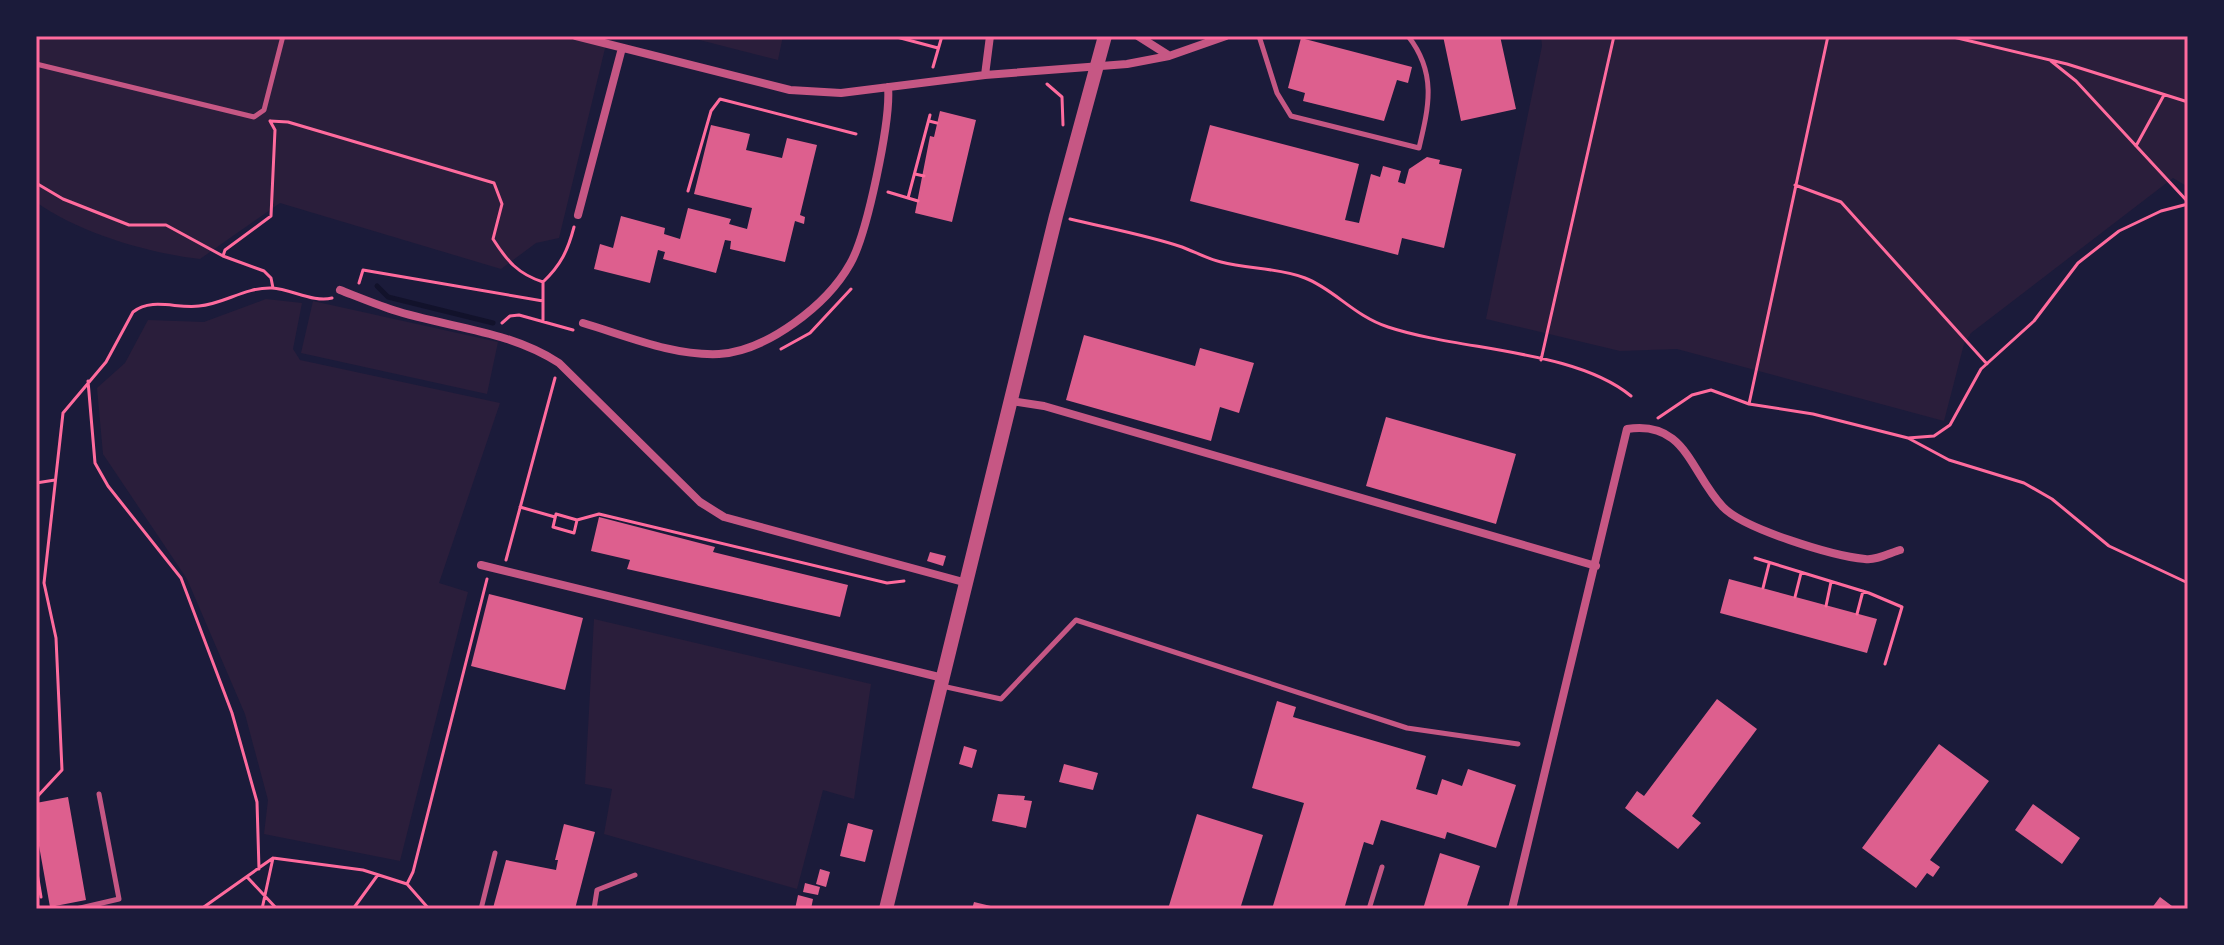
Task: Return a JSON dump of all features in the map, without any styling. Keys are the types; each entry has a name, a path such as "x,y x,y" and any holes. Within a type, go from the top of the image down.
{"street":[{"path":"576,36 790,90 841,93 985,75 1096,68 1169,56 1226,36"},
{"path":"985,75 990,36"},
{"path":"886,909 1056,216 1105,36"},
{"path":"1138,36 1169,56"},
{"path":"578,215 622,48"},
{"path":"582,328 681,352 720,354 751,347 796,324 850,264 873,187 890,105 888,87"},
{"path":"340,290 394,310 526,344 559,363 700,502 724,517 967,583"},
{"path":"1011,401 1044,406 1596,566"},
{"path":"1512,909 1627,429 1651,428 1677,440 1724,508 1742,521 1785,538 1868,560 1900,550"},
{"path":"486,566 942,682"}],"lane":[{"path":"36,64 254,117 264,110 283,36"},
{"path":"1259,36 1277,93 1291,116 1419,148 1430,98 1429,76 1408,36"},
{"path":"942,682 1001,699 1076,620 1407,728 1518,744"},
{"path":"76,909 119,899 99,794"},
{"path":"481,909 495,853"},
{"path":"1369,909 1382,867"},
{"path":"594,909 597,890 635,875"}],"path":[{"path":"893,36 914,39 938,48"},
{"path":"935,81 933,67 942,36"},
{"path":"1541,360 1614,36"},
{"path":"1749,404 1828,36"},
{"path":"1949,36 2051,61 2188,102"},
{"path":"1908,438 1934,436 1950,425 1987,364 2034,321 2078,263 2119,231 2161,211 2188,203 2076,81 2051,61"},
{"path":"1035,82 1054,87 1062,97 1062,128"},
{"path":"2136,146 2164,95"},
{"path":"688,191 711,111 720,99 852,130 856,134"},
{"path":"223,256 225,250 271,216 275,130 264,110"},
{"path":"908,198 924,149 930,115"},
{"path":"270,121 288,122 494,183 502,204 493,239 514,267 525,276 543,282"},
{"path":"929,121 937,123"},
{"path":"915,174 924,176"},
{"path":"36,183 63,199 129,225 166,225 223,256 264,271 271,278 273,288"},
{"path":"1795,185 1841,202 1987,364"},
{"path":"873,187 918,201"},
{"path":"543,321 543,282 558,268 567,251 578,215"},
{"path":"1056,216 1180,246 1219,262 1303,276 1348,308 1386,326 1459,346 1533,357 1613,381 1631,396"},
{"path":"355,296 363,270 543,301"},
{"path":"777,350 810,333 855,284"},
{"path":"36,798 62,770 56,638 44,583 63,413 106,362 126,324 140,307 152,304 203,306 246,291 273,288 330,300 340,290"},
{"path":"499,335 504,319 510,316 582,328"},
{"path":"503,570 559,363"},
{"path":"88,381 95,463 108,486 181,578 232,713 257,802 259,869"},
{"path":"1651,428 1658,418 1692,395 1711,390 1749,404 1813,414 1908,438 1949,460 2024,483 2052,499 2109,546 2188,583"},
{"path":"36,483 55,480"},
{"path":"520,507 556,517"},
{"path":"577,520 574,533 553,527 556,514 577,520 599,514 887,583 913,580"},
{"path":"1755,558 1863,591 1902,607 1885,664"},
{"path":"1763,588 1769,564"},
{"path":"407,884 413,872 486,566"},
{"path":"1795,597 1801,573"},
{"path":"1826,606 1831,582"},
{"path":"1857,614 1863,591"},
{"path":"262,909 262,894 273,858"},
{"path":"201,909 273,858 378,875 407,884 429,909"},
{"path":"38,908 40,893 36,868 43,867"},
{"path":"353,909 378,875"},
{"path":"248,878 277,909"},
{"path":"40,893 47,892"}],"shaded area":[{"path":"36,36 608,36 559,238 536,243 501,269 280,203 200,259 137,247 72,223 36,202"},
{"path":"684,36 783,36 778,60"},
{"path":"1541,36 2188,36 2188,187 2173,178 1971,333 1964,344 1944,421 1677,349 1620,351 1486,319 1542,46"},
{"path":"266,299 302,303 293,349 300,360 500,403 439,583 468,592 400,861 264,834 268,800 245,714 187,579 103,454 97,388 125,363 148,320 204,322"},
{"path":"313,301 498,342 487,394 301,353"},
{"path":"594,619 871,684 854,799 823,790 797,889 604,834 612,789 585,784"}],"building":[{"path":"1443,36 1500,36 1516,109 1461,121"},
{"path":"1301,38 1412,67 1408,83 1397,80 1384,121 1303,101 1305,93 1288,88"},
{"path":"940,111 976,120 952,222 915,213 930,136 934,137"},
{"path":"711,125 750,134 746,150 782,158 787,138 817,145 800,215 805,217 804,224 795,221 785,262 730,249 731,241 725,240 716,273 663,259 665,252 658,250 650,283 594,269 600,244 613,248 621,216 665,228 664,234 680,239 688,208 731,219 729,224 747,229 752,208 694,194"},
{"path":"1210,125 1359,164 1345,220 1359,223 1371,174 1380,177 1383,166 1401,171 1398,182 1405,184 1409,169 1427,157 1440,160 1439,164 1462,169 1444,248 1402,238 1398,255 1190,201"},
{"path":"1084,335 1195,366 1200,348 1254,363 1239,413 1220,407 1211,441 1066,400"},
{"path":"1386,417 1516,454 1496,524 1366,486"},
{"path":"599,517 715,547 713,552 848,585 840,617 627,569 630,560 591,551"},
{"path":"930,552 946,556 943,566 927,561"},
{"path":"1729,579 1877,619 1867,653 1720,613"},
{"path":"489,594 583,618 565,690 471,666"},
{"path":"1717,699 1757,729 1692,816 1701,823 1678,849 1625,808 1637,791 1644,796"},
{"path":"1277,701 1296,707 1293,717 1426,756 1416,789 1437,795 1442,779 1462,786 1468,769 1516,785 1496,848 1447,832 1445,839 1381,820 1373,845 1364,842 1344,909 1272,909 1304,803 1252,788"},
{"path":"1939,744 1989,781 1930,860 1940,867 1933,877 1927,873 1916,888 1862,848"},
{"path":"964,746 977,750 972,768 959,764"},
{"path":"1064,764 1098,773 1093,790 1059,782"},
{"path":"998,794 1025,796 1024,800 1032,801 1026,828 992,821"},
{"path":"68,797 86,900 50,907 36,829 36,803"},
{"path":"2033,804 2080,838 2062,864 2015,830"},
{"path":"1197,814 1263,835 1240,909 1168,909"},
{"path":"848,823 873,830 865,862 840,856"},
{"path":"564,824 595,832 575,909 493,908 506,860 556,870 558,860 555,860"},
{"path":"1440,853 1480,866 1466,909 1423,909"},
{"path":"820,869 830,872 826,887 816,884"},
{"path":"805,883 820,887 818,895 803,892"},
{"path":"798,895 813,899 811,909 795,909"},
{"path":"2160,897 2172,906 2170,909 2151,909"},
{"path":"974,902 999,908 999,909 972,909"}],"waterway":[{"path":"377,286 388,297 493,323"}]}
